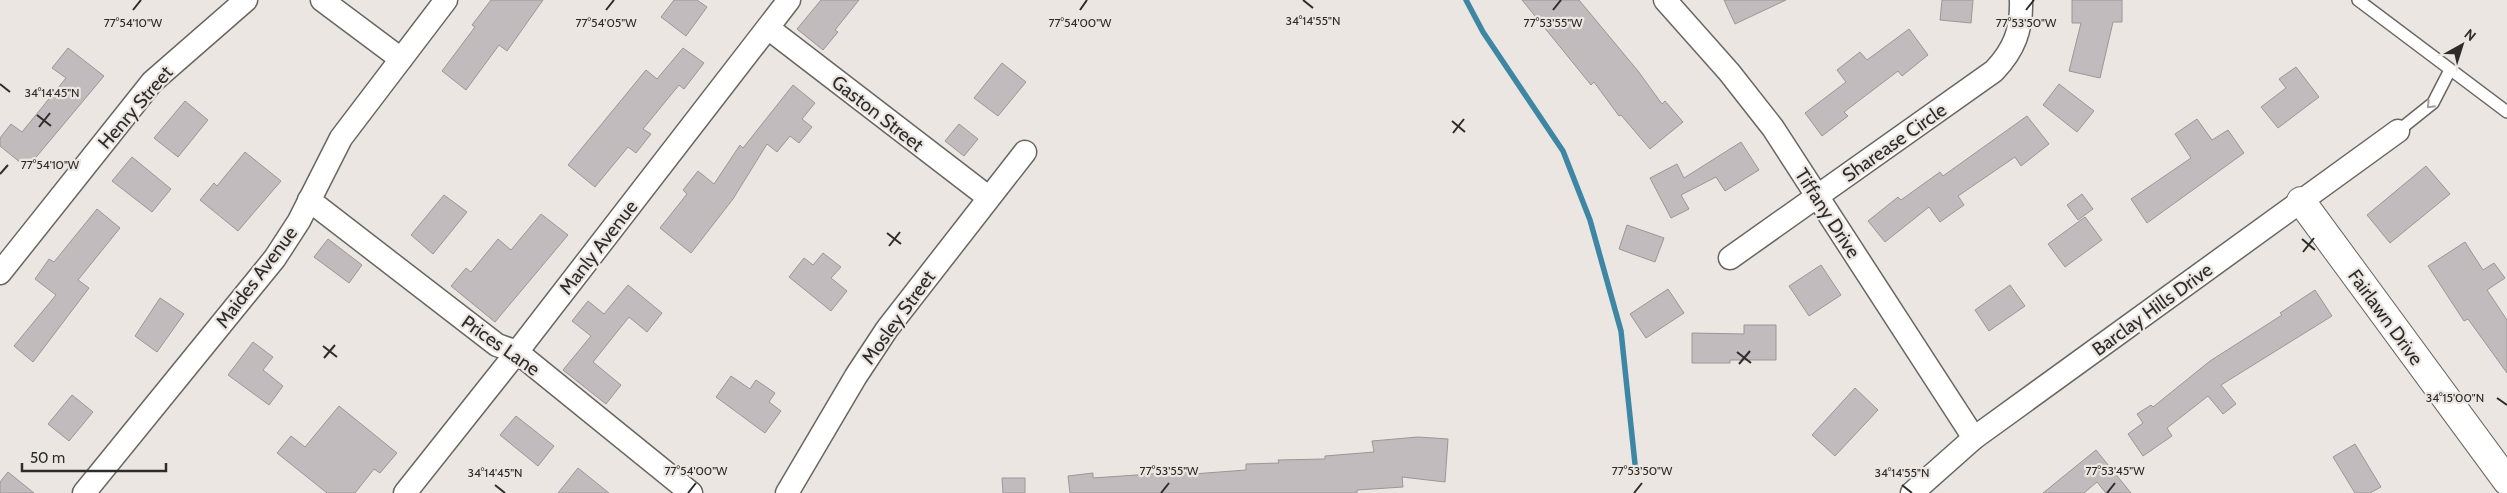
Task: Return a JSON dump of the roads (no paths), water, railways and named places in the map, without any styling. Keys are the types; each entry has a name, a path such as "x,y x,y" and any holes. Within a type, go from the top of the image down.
{"street":[{"name":"Henry Street","path":"0,273 152,82 246,0"},
{"path":"322,0 401,59"},
{"name":"Maides Avenue","path":"84,493 275,258 342,138 446,0"},
{"name":"Manly Avenue","path":"405,493 518,352 789,0"},
{"name":"Tiffany Drive","path":"1664,0 1760,110 1974,438"},
{"name":"Sharease Circle","path":"1730,258 1994,71 2006,59 2019,33 2021,0"},
{"name":"Gaston Street","path":"768,28 988,197"},
{"name":"Barclay Hills Drive","path":"1912,493 1974,438 2398,131"},
{"name":"Mosley Street","path":"787,493 856,376 887,329 1024,152"},
{"name":"Prices Lane","path":"309,200 497,345 518,352 690,493"},
{"name":"Fairlawn Drive","path":"2300,201 2507,481"}],"lane":[{"path":"2358,0 2507,112"},
{"path":"2398,131 2433,103 2450,70"}],"waterway":[{"path":"1466,0 1483,32 1563,151 1590,220 1621,331 1635,464"}]}
